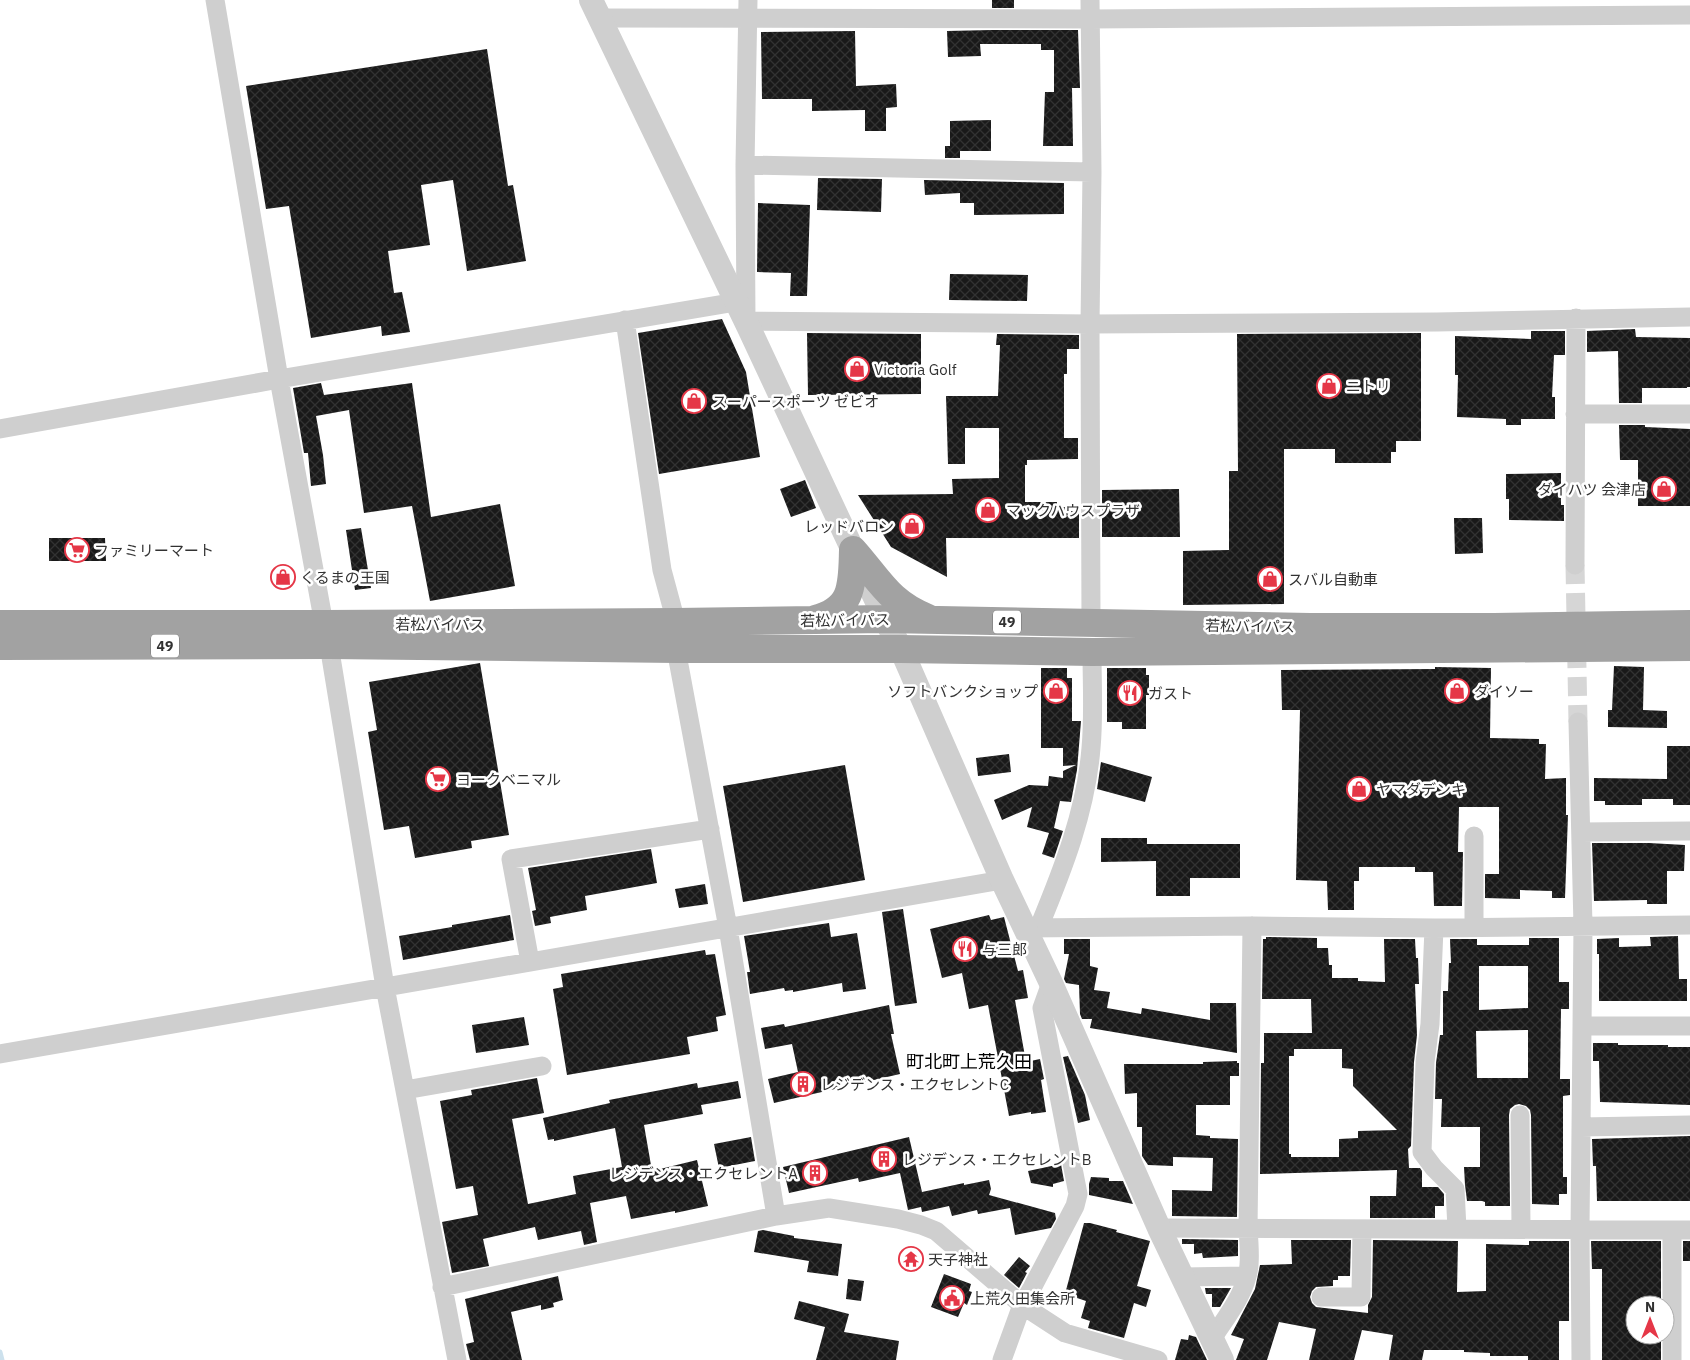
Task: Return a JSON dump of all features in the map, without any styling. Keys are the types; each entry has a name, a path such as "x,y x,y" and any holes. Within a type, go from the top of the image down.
{"highway":[{"path":"811,620 831,614 848,597 851,584 853,550"},
{"path":"853,550 895,600 918,614 935,620"},
{"name":"若松バイパス","path":"0,646 676,622 885,619 1091,624 1494,627 1690,624"},
{"name":"若松バイパス","path":"0,624 327,635 676,650 901,649 1092,652 1690,647"}],"street":[{"path":"215,0 279,379 327,635 385,987 457,1360"},
{"path":"1090,0 1092,172 1090,324 1091,624"},
{"path":"1222,1360 1159,1228 1051,983 1032,928 1002,880 901,649 595,9 748,9 1089,19 1690,15"},
{"path":"741,311 748,9"},
{"path":"745,165 1092,172"},
{"path":"0,428 625,320 741,311 1090,324 1437,322 1690,317"},
{"path":"1575,565 1576,318"},
{"path":"625,320 662,570 676,622"},
{"path":"1576,414 1690,414"},
{"path":"676,650 728,928 776,1216"},
{"path":"1032,928 1064,866 1081,812 1091,748 1092,652"},
{"path":"1578,722 1583,926 1580,1230 1581,1360"},
{"path":"530,962 511,858 710,829"},
{"path":"1581,832 1690,831"},
{"path":"1474,836 1474,927"},
{"path":"0,1054 1002,880"},
{"path":"1032,928 1252,926 1434,928 1690,925"},
{"path":"1212,1339 1238,1299 1249,1266 1252,926"},
{"path":"1434,928 1430,1024 1424,1062 1422,1152 1434,1168 1455,1189 1457,1229"},
{"path":"1002,1360 1022,1305 1075,1206 1078,1194 1042,1008 1051,983"},
{"path":"1582,1026 1690,1026"},
{"path":"404,1090 542,1066"},
{"path":"1520,1115 1521,1228"},
{"path":"1581,1127 1690,1125"},
{"path":"442,1287 776,1216 829,1208 898,1219 936,1231 1022,1305 1065,1333 1158,1360"},
{"path":"1159,1228 1681,1230 1672,1360"},
{"path":"1321,1297 1361,1297 1362,1229"},
{"path":"1182,1277 1247,1276"}],"building":[{"path":"992,0 1014,0 1014,8 992,8"},
{"path":"1078,30 1080,88 1072,88 1073,146 1043,146 1045,92 1054,92 1054,50 1041,50 1041,44 980,44 981,56 948,57 947,31"},
{"path":"855,31 856,86 896,84 897,107 886,108 886,131 865,131 865,110 812,111 812,99 762,99 761,32"},
{"path":"487,49 508,186 513,185 526,261 467,271 453,180 421,185 430,245 388,251 394,293 402,292 410,332 382,336 381,326 311,338 289,206 266,209 246,86"},
{"path":"991,120 991,151 960,151 960,158 945,158 945,146 950,146 950,121"},
{"path":"818,178 882,179 881,212 817,210"},
{"path":"924,180 1064,183 1064,214 974,215 974,203 960,203 960,193 925,195"},
{"path":"758,203 810,205 807,296 790,296 791,273 757,272"},
{"path":"950,274 1028,275 1027,301 949,300"},
{"path":"722,319 746,372 760,457 659,474 638,333"},
{"path":"1635,329 1636,337 1690,338 1690,387 1642,388 1642,403 1619,403 1618,351 1587,352 1587,331"},
{"path":"1531,331 1565,331 1565,355 1554,355 1552,397 1555,397 1555,419 1521,419 1521,425 1506,425 1506,419 1457,417 1458,375 1455,375 1455,336 1531,339"},
{"path":"807,333 921,334 921,394 808,395"},
{"name":"ニトリ","path":"1421,333 1421,441 1396,441 1396,452 1391,452 1391,463 1335,463 1335,449 1284,449 1284,604 1183,605 1183,551 1229,550 1229,471 1238,471 1237,334"},
{"path":"997,334 1079,335 1079,349 1067,349 1067,374 1064,374 1064,438 1078,438 1078,459 1027,460 1027,465 1025,465 1025,502 1057,502 1057,507 1066,507 1066,511 1079,511 1079,538 946,538 947,577 891,547 858,495 953,494 952,479 999,478 999,428 965,428 965,464 948,464 946,396 998,396 1000,345 996,345"},
{"path":"321,383 324,395 412,383 431,517 500,504 515,586 430,601 412,506 364,513 349,410 316,416 326,484 311,486 308,453 304,453 293,388"},
{"path":"1619,425 1690,429 1690,506 1638,506 1638,460 1620,460"},
{"path":"1561,473 1561,505 1564,505 1564,521 1509,520 1509,499 1506,499 1506,474"},
{"path":"805,480 816,508 791,517 780,489"},
{"path":"1179,489 1180,537 1102,537 1102,490"},
{"path":"1454,518 1482,518 1483,553 1455,554"},
{"path":"361,528 371,588 355,590 346,530"},
{"path":"49,538 105,538 106,561 49,561"},
{"name":"ヨークベニマル","path":"480,663 509,835 471,841 472,848 415,858 409,826 384,830 368,732 377,730 369,682"},
{"path":"1614,666 1644,667 1643,710 1667,711 1667,728 1608,727 1608,710 1612,710"},
{"path":"1435,667 1491,668 1490,738 1539,739 1539,744 1546,744 1545,779 1566,778 1566,815 1568,815 1565,898 1552,898 1552,891 1520,890 1520,899 1485,898 1485,874 1499,874 1499,807 1459,807 1458,852 1463,852 1462,906 1434,906 1433,872 1415,872 1415,867 1359,867 1359,881 1354,881 1354,910 1328,910 1327,881 1296,880 1300,710 1282,710 1281,670 1435,669"},
{"path":"1041,668 1067,668 1067,678 1072,678 1072,721 1081,721 1077,770 1071,802 1060,801 1054,828 1063,831 1054,858 1042,854 1049,833 1027,827 1032,807 1002,820 994,800 1029,785 1048,786 1049,776 1063,778 1063,771 1076,765 1063,766 1063,748 1041,748"},
{"path":"1107,668 1146,668 1146,675 1149,675 1149,695 1146,695 1146,729 1122,729 1122,722 1107,722"},
{"path":"1667,746 1690,746 1690,805 1673,805 1673,799 1642,799 1642,805 1605,805 1605,801 1594,801 1594,778 1667,779"},
{"path":"1009,754 1011,772 978,776 976,758"},
{"path":"1101,762 1152,777 1145,802 1097,789"},
{"path":"845,765 865,880 743,902 723,786"},
{"path":"1101,838 1147,838 1147,844 1240,844 1240,878 1190,878 1190,896 1156,896 1156,861 1101,862"},
{"path":"1592,843 1685,845 1684,871 1667,871 1667,904 1647,904 1647,900 1594,901"},
{"path":"651,849 657,883 585,896 587,910 550,917 551,923 535,926 532,911 536,910 528,868"},
{"path":"705,884 708,904 679,908 675,889"},
{"path":"903,909 917,1003 895,1006 882,912"},
{"path":"510,915 514,940 403,960 399,936"},
{"path":"989,915 991,920 1004,917 1018,971 1023,970 1028,998 1015,1000 1026,1062 1040,1059 1044,1079 1041,1080 1046,1112 1031,1114 1031,1112 1009,1116 988,1005 969,1009 962,973 942,978 930,929"},
{"path":"829,923 831,937 857,933 866,989 843,992 842,983 793,992 793,990 785,991 784,988 750,994 747,972 750,972 744,936"},
{"path":"1678,936 1679,979 1687,979 1687,1001 1599,1001 1599,954 1597,954 1597,939 1619,938 1619,947 1651,946 1650,937"},
{"path":"1266,937 1317,938 1317,948 1328,948 1329,965 1332,965 1332,978 1358,978 1358,981 1385,982 1384,939 1415,939 1419,984 1415,984 1417,1035 1414,1062 1411,1146 1408,1149 1409,1168 1420,1168 1422,1171 1422,1187 1438,1187 1444,1194 1444,1206 1435,1206 1435,1218 1370,1218 1370,1196 1396,1196 1397,1170 1260,1174 1261,1063 1264,1063 1264,1033 1312,1033 1311,999 1262,999 1263,939 1266,939","holes":["1294,1049 1342,1049 1342,1068 1353,1069 1353,1086 1397,1130 1358,1131 1358,1138 1339,1139 1339,1157 1291,1157 1291,1154 1289,1154 1289,1056 1294,1056"]},
{"path":"1529,938 1559,938 1559,982 1569,982 1569,1009 1561,1009 1560,1079 1570,1079 1570,1095 1563,1096 1563,1177 1567,1177 1567,1194 1559,1194 1559,1205 1532,1204 1531,1115 1530,1110 1526,1106 1519,1104 1510,1109 1509,1115 1510,1206 1485,1206 1485,1202 1482,1201 1467,1201 1465,1185 1464,1167 1480,1167 1480,1127 1441,1127 1442,1099 1435,1099 1436,1063 1440,1035 1443,1035 1443,991 1448,991 1449,963 1451,963 1450,939 1477,939 1477,945 1529,945","holes":["1479,966 1528,966 1528,1008 1479,1010","1528,1030 1528,1078 1477,1078 1476,1031"]},
{"path":"1064,939 1090,939 1090,966 1098,968 1094,990 1110,992 1107,1008 1141,1014 1142,1008 1210,1020 1210,1003 1236,1003 1237,1053 1090,1028 1092,1019 1082,1019 1080,1014 1079,985 1066,983 1064,979 1069,954 1064,954"},
{"path":"705,950 706,955 715,954 726,1015 716,1017 718,1031 687,1037 690,1054 567,1075 553,989 563,987 561,974"},
{"path":"889,1005 894,1034 891,1034 900,1074 774,1103 768,1079 798,1072 792,1044 765,1049 761,1028 784,1024 785,1027"},
{"path":"524,1017 529,1045 476,1053 472,1025"},
{"path":"1593,1043 1690,1047 1690,1105 1600,1102 1599,1061 1593,1061"},
{"path":"1068,1056 1085,1095 1090,1120 1078,1123 1063,1057"},
{"path":"1237,1061 1239,1063 1239,1076 1230,1076 1230,1105 1196,1105 1196,1135 1210,1136 1210,1138 1238,1139 1237,1217 1172,1216 1172,1190 1212,1191 1213,1158 1173,1157 1173,1166 1148,1165 1142,1156 1142,1127 1137,1127 1137,1093 1125,1094 1124,1064 1203,1064 1203,1062"},
{"path":"537,1078 544,1113 512,1119 528,1204 576,1194 573,1176 622,1167 615,1128 554,1141 554,1139 548,1140 543,1118 610,1103 609,1100 697,1083 698,1088 738,1081 741,1098 701,1105 703,1114 644,1125 652,1171 697,1160 708,1206 631,1219 626,1196 590,1203 597,1242 584,1245 581,1231 538,1240 535,1227 483,1239 489,1266 452,1273 442,1222 478,1215 473,1186 456,1189 440,1101 472,1095 471,1090"},
{"path":"1690,1136 1690,1201 1597,1201 1596,1166 1593,1166 1592,1139"},
{"path":"751,1137 755,1161 719,1168 714,1144"},
{"path":"909,1137 922,1192 989,1180 991,1189 989,1195 1055,1213 1056,1219 1051,1228 1015,1235 1010,1208 978,1214 977,1210 952,1216 949,1206 922,1212 921,1207 908,1210 900,1173 859,1182 858,1178 789,1193 783,1167"},
{"path":"1061,1164 1064,1181 1053,1184 1053,1187 1031,1183 1028,1171"},
{"path":"1091,1177 1109,1178 1109,1181 1123,1181 1133,1204 1089,1195"},
{"path":"1084,1223 1117,1230 1116,1232 1150,1241 1137,1286 1151,1290 1146,1307 1134,1303 1124,1338 1088,1328 1090,1321 1081,1318 1086,1301 1065,1294"},
{"path":"763,1230 794,1236 794,1238 842,1244 838,1276 807,1272 809,1261 754,1252 758,1231"},
{"path":"1182,1239 1238,1240 1238,1256 1203,1258 1202,1253 1194,1254 1194,1244 1182,1244"},
{"path":"1291,1240 1351,1240 1350,1276 1338,1276 1338,1280 1333,1280 1333,1286 1316,1287 1310,1297 1316,1307 1368,1313 1368,1305 1372,1297 1373,1240 1458,1241 1457,1292 1486,1291 1486,1244 1529,1245 1529,1241 1569,1241 1569,1321 1559,1321 1559,1360 1528,1360 1528,1356 1490,1356 1490,1353 1464,1352 1464,1350 1424,1350 1422,1360 1389,1360 1393,1335 1362,1330 1354,1360 1309,1360 1316,1329 1279,1322 1267,1360 1236,1360 1244,1339 1231,1335 1255,1289 1260,1265 1292,1264"},
{"path":"1591,1241 1661,1241 1661,1295 1625,1295 1625,1345 1661,1345 1661,1360 1602,1360 1602,1269 1592,1269"},
{"path":"1683,1241 1690,1241 1690,1261 1683,1261"},
{"name":"天子神社","path":"907,1247 923,1254 916,1270 900,1263"},
{"path":"1019,1257 1030,1266 1025,1272 1027,1273 1019,1288 1004,1275"},
{"name":"上荒久田集会所","path":"944,1274 971,1284 969,1291 972,1292 967,1305 964,1303 958,1317 931,1307"},
{"path":"558,1276 563,1300 553,1303 554,1307 541,1310 541,1305 511,1312 522,1360 470,1360 466,1344 474,1342 465,1299"},
{"path":"848,1279 864,1281 861,1301 846,1299"},
{"path":"1205,1288 1231,1288 1220,1307 1212,1307 1212,1294 1206,1294"},
{"path":"799,1301 849,1314 844,1332 899,1341 896,1360 816,1360 825,1327 794,1319"},
{"path":"1189,1335 1196,1337 1207,1360 1175,1360 1181,1339 1188,1340"}],"waterway":[{"path":"0,1352 2,1360"}],"tunnel":[{"path":"1575,565 1578,722"}],"place":[{"name":"Victoria Golf","path":"857,369"},
{"name":"ニトリ","path":"1329,386"},
{"name":"スーパースポーツ ゼビオ","path":"694,401"},
{"name":"ダイハツ 会津店","path":"1664,489"},
{"name":"マックハウスプラザ","path":"988,510"},
{"name":"レッドバロン","path":"912,526"},
{"name":"ファミリーマート","path":"77,550"},
{"name":"くるまの王国","path":"283,577"},
{"name":"スバル自動車","path":"1270,579"},
{"name":"ソフトバンクショップ","path":"1056,691"},
{"name":"ダイソー","path":"1457,691"},
{"name":"ガスト","path":"1130,693"},
{"name":"ヨークベニマル","path":"438,779"},
{"name":"ヤマダデンキ","path":"1359,789"},
{"name":"与三郎","path":"965,949"},
{"name":"レジデンス・エクセレントC","path":"803,1084"},
{"name":"レジデンス・エクセレントB","path":"884,1159"},
{"name":"レジデンス・エクセレントA","path":"815,1173"},
{"name":"天子神社","path":"911,1259"},
{"name":"上荒久田集会所","path":"952,1298"}],"district":[{"name":"町北町上荒久田","path":"969,1061"}]}
